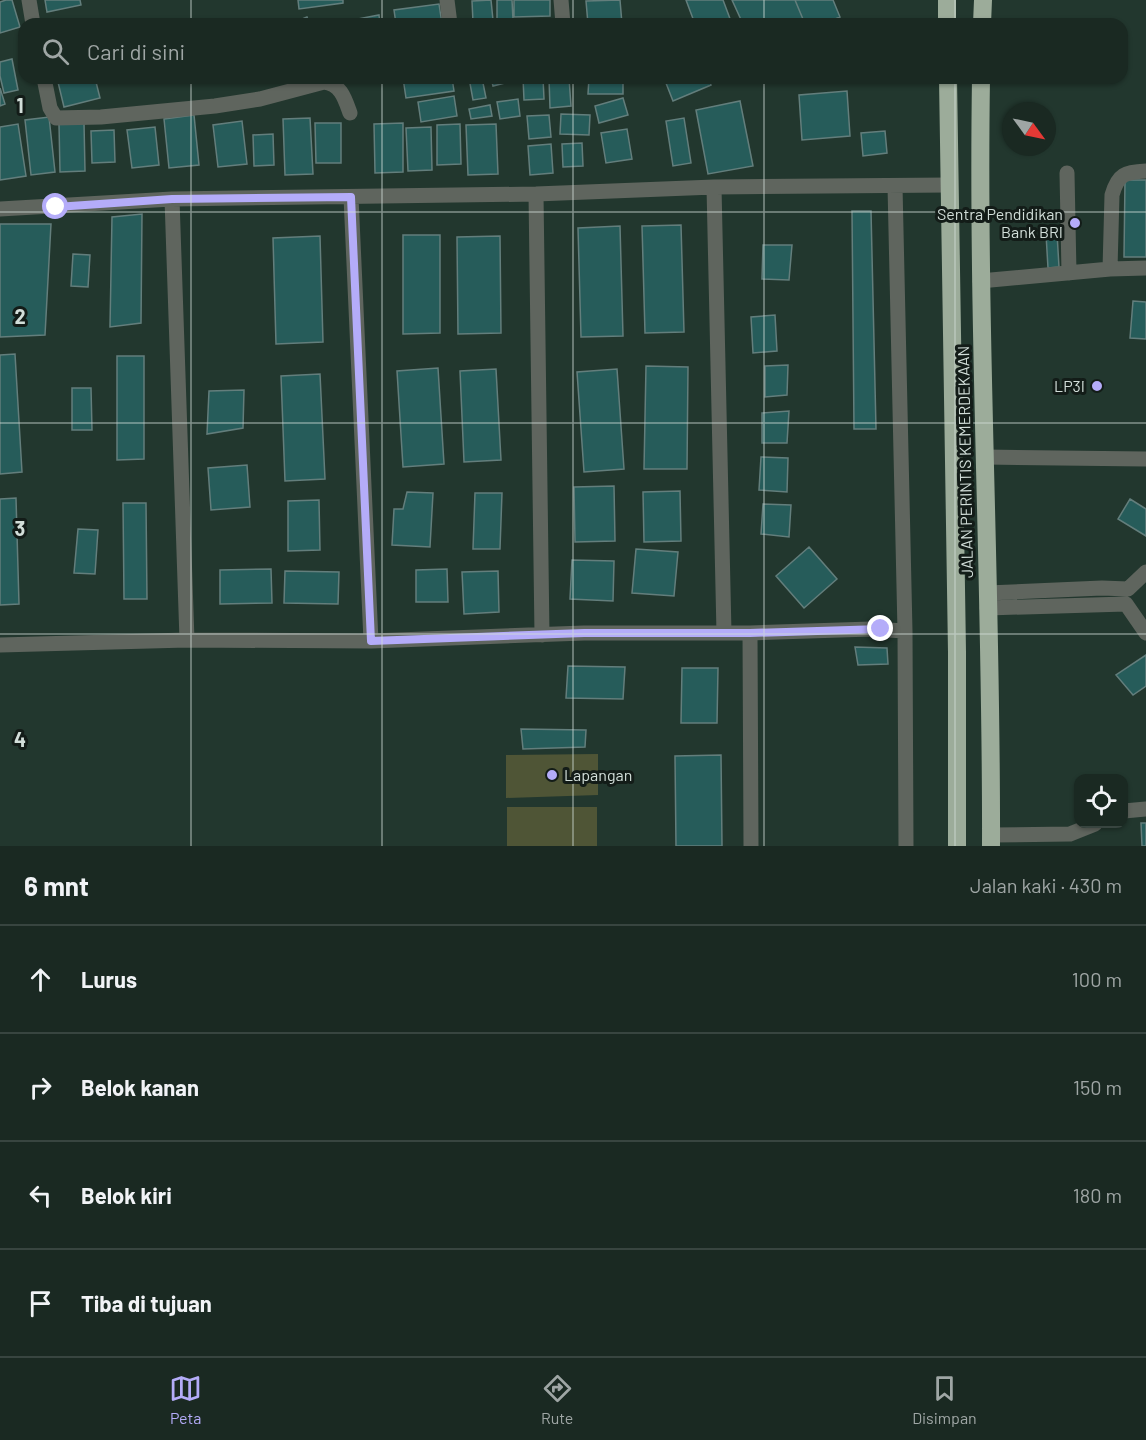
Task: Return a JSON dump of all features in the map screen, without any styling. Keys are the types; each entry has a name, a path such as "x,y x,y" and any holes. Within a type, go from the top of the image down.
{"highway":[{"path":"947,0 947,18"},
{"path":"982,0 982,18"},
{"name":"JALAN PERINTIS KEMERDEKAAN","path":"948,84 956,600 957,846"},
{"name":"JALAN PERINTIS KEMERDEKAAN","path":"981,84 980,281 991,840"},
{"path":"956,600 987,600"}],"street":[{"path":"29,0 32,18"},
{"path":"447,0 449,18"},
{"path":"561,0 562,18"},
{"path":"45,84 50,108 56,118 101,117 215,106 260,99 316,84"},
{"path":"334,84 340,89 350,114"},
{"path":"1110,269 1112,195 1115,185 1120,177 1129,172 1146,171"},
{"path":"1067,173 1069,273"},
{"path":"0,209 172,199 536,194 714,187 949,185"},
{"path":"895,186 905,631 906,846"},
{"path":"714,187 723,633"},
{"path":"536,194 542,635"},
{"path":"351,197 371,641"},
{"path":"172,199 187,640"},
{"path":"980,281 1110,269 1146,268"},
{"path":"985,457 1146,459"},
{"path":"987,600 1097,588 1128,588 1146,572"},
{"path":"1095,604 1097,588"},
{"path":"1126,604 1129,599 1128,588"},
{"path":"987,600 1126,604"},
{"path":"1126,604 1146,633"},
{"path":"0,645 187,640 371,641 542,635 871,629 905,631"},
{"path":"750,633 751,846"},
{"path":"1128,811 1146,809"},
{"path":"991,840 1071,840 1089,828"}],"green space":[{"name":"Lapangan","path":"598,754 598,795 506,798 506,755"},
{"name":"Lapangan","path":"507,807 597,807 597,846 507,846"}],"building":[{"path":"12,0 18,28 0,33 0,2"},
{"path":"45,0 80,0 81,5 47,12"},
{"path":"298,0 343,0 343,3 299,9"},
{"path":"491,0 493,18 473,18 472,1"},
{"path":"497,0 512,0 513,18 497,18"},
{"path":"514,0 550,0 550,16 514,17"},
{"path":"620,0 622,18 587,18 586,1"},
{"path":"686,0 723,0 730,18 693,18"},
{"path":"732,0 795,0 802,18 740,18"},
{"path":"795,0 833,0 840,17 838,18 802,18"},
{"path":"439,4 441,18 395,18 394,10"},
{"path":"379,15 379,18 363,18"},
{"path":"12,59 18,90 4,93 0,62"},
{"path":"58,84 96,84 100,98 64,107"},
{"path":"404,84 453,84 454,91 406,98"},
{"path":"470,84 483,84 486,98 473,100"},
{"path":"523,84 543,84 544,99 524,100"},
{"path":"549,84 569,84 571,106 550,108"},
{"path":"589,84 623,84 623,94 588,94"},
{"path":"666,84 711,84 711,85 673,101"},
{"path":"0,88 5,104 0,106"},
{"path":"847,91 850,136 802,140 799,95"},
{"path":"454,96 457,116 421,122 418,102"},
{"path":"623,98 628,115 599,123 595,106"},
{"path":"518,99 520,116 500,119 497,102"},
{"path":"740,101 753,166 708,174 696,110"},
{"path":"490,105 492,116 471,119 469,109"},
{"path":"561,114 590,115 589,135 560,134"},
{"path":"194,115 199,165 169,168 164,119"},
{"path":"549,115 551,137 529,139 527,116"},
{"path":"49,117 55,172 31,175 25,120"},
{"path":"310,118 313,174 285,175 283,119"},
{"path":"684,118 691,163 673,166 666,121"},
{"path":"242,121 247,164 218,167 213,125"},
{"path":"84,123 85,171 60,172 59,124"},
{"path":"315,123 341,123 341,163 316,163"},
{"path":"403,123 403,172 375,173 374,124"},
{"path":"18,124 26,176 0,180 0,127"},
{"path":"460,124 461,164 437,165 437,125"},
{"path":"496,124 498,174 468,175 466,125"},
{"path":"155,127 159,165 132,168 127,130"},
{"path":"431,127 432,170 408,171 406,128"},
{"path":"627,129 632,159 606,163 601,133"},
{"path":"114,130 115,162 92,163 91,131"},
{"path":"885,131 887,153 863,156 861,133"},
{"path":"273,134 274,165 254,166 253,135"},
{"path":"582,143 583,166 563,167 562,144"},
{"path":"551,144 553,173 530,175 528,146"},
{"path":"1125,180 1146,180 1146,257 1124,257"},
{"path":"852,211 871,211 876,429 854,429"},
{"path":"142,214 141,323 110,327 112,217"},
{"path":"0,224 51,224 45,335 0,337"},
{"path":"681,225 684,332 645,333 642,226"},
{"path":"620,226 623,336 581,337 578,228"},
{"path":"1057,233 1059,267 1048,268 1046,234"},
{"path":"403,235 440,235 440,333 403,334"},
{"path":"320,236 323,342 276,344 273,238"},
{"path":"500,236 501,333 458,334 457,237"},
{"path":"763,245 792,245 789,280 762,279"},
{"path":"73,254 90,255 88,287 71,286"},
{"path":"1133,301 1146,302 1146,339 1130,338"},
{"path":"775,315 777,351 753,353 751,317"},
{"path":"15,354 22,472 0,474 0,355"},
{"path":"117,356 144,356 144,459 117,460"},
{"path":"788,365 787,395 765,397 765,366"},
{"path":"646,366 688,367 687,469 644,469"},
{"path":"438,368 444,464 403,467 397,371"},
{"path":"496,369 501,460 464,462 460,371"},
{"path":"617,369 624,469 584,472 577,372"},
{"path":"320,374 325,479 285,481 281,376"},
{"path":"72,388 91,388 92,430 72,430"},
{"path":"244,390 243,428 207,434 209,391"},
{"path":"789,411 787,443 762,443 762,413"},
{"path":"761,457 788,458 787,492 759,490"},
{"path":"247,465 250,507 211,510 208,468"},
{"path":"614,486 615,541 575,542 574,487"},
{"path":"680,491 681,541 644,542 643,492"},
{"path":"407,492 433,493 430,547 392,545 394,509 403,509"},
{"path":"475,493 502,493 500,549 473,549"},
{"path":"16,498 19,604 0,605 0,499"},
{"path":"1130,499 1146,509 1146,536 1118,519"},
{"path":"319,500 320,550 288,551 288,501"},
{"path":"123,503 146,503 147,599 124,599"},
{"path":"763,504 791,505 789,537 761,534"},
{"path":"78,529 98,530 95,574 74,573"},
{"path":"809,547 837,579 804,608 776,576"},
{"path":"636,549 678,552 674,596 632,593"},
{"path":"572,560 614,561 613,601 570,599"},
{"path":"271,569 272,603 220,604 220,570"},
{"path":"447,569 448,602 416,602 416,570"},
{"path":"285,571 339,572 338,604 284,603"},
{"path":"498,571 499,612 464,614 462,572"},
{"path":"855,647 887,648 888,664 858,665"},
{"path":"1146,655 1146,686 1133,695 1116,675"},
{"path":"568,666 625,667 623,699 566,698"},
{"path":"682,668 718,668 717,723 681,723"},
{"path":"521,729 586,730 585,747 523,749"},
{"path":"721,755 722,846 676,846 675,756"},
{"path":"1141,823 1146,823 1146,846 1142,846"}],"place":[{"name":"Sentra Pendidikan Bank BRI","path":"1075,223"},
{"name":"LP3I","path":"1097,386"},
{"name":"Lapangan","path":"552,775"}],"route":[{"path":"56,207 172,199 351,197 371,641 584,633 750,633 881,629"}]}
